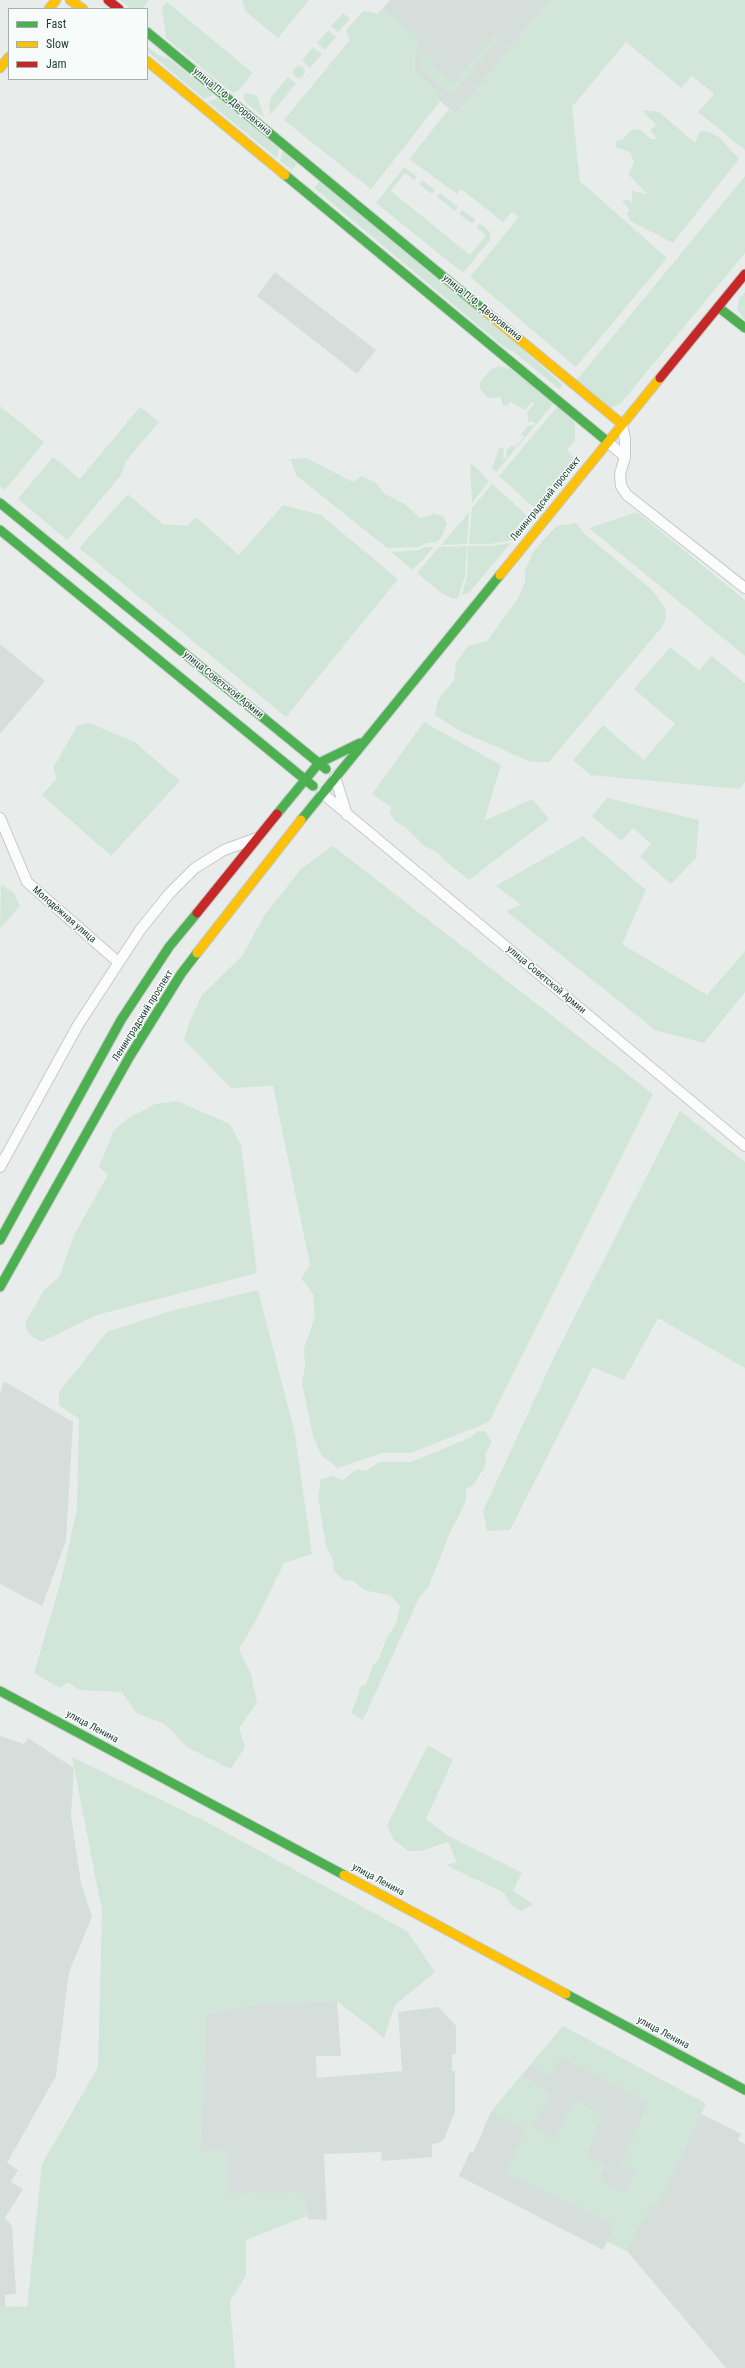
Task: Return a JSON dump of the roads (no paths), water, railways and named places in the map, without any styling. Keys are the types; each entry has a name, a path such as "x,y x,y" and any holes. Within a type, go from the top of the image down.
{"street":[{"path":"50,8 56,0"},
{"path":"70,0 82,8"},
{"path":"108,0 118,8"},
{"name":"улица П.Ф. Дворовкина","path":"148,33 309,180 625,457"},
{"path":"0,68 8,58"},
{"name":"улица П.Ф. Дворовкина","path":"148,62 309,180 622,424"},
{"name":"Ленинградский проспект","path":"0,1287 162,1002 322,793 745,274"},
{"path":"718,307 745,328"},
{"path":"622,424 626,439 625,457 620,474 621,486 627,495 745,588"},
{"name":"улица Советской Армии","path":"0,503 335,777 348,815"},
{"name":"улица Советской Армии","path":"0,530 322,793 745,1146"},
{"path":"66,585 80,569"},
{"name":"Ленинградский проспект","path":"0,1240 121,1020 169,947 319,763 366,740"},
{"name":"Молодёжная улица","path":"0,818 27,882 118,962"},
{"path":"0,1167 78,1025 118,962 169,894 195,868 224,850 259,837"},
{"name":"улица Ленина","path":"0,1691 745,2090"}]}
